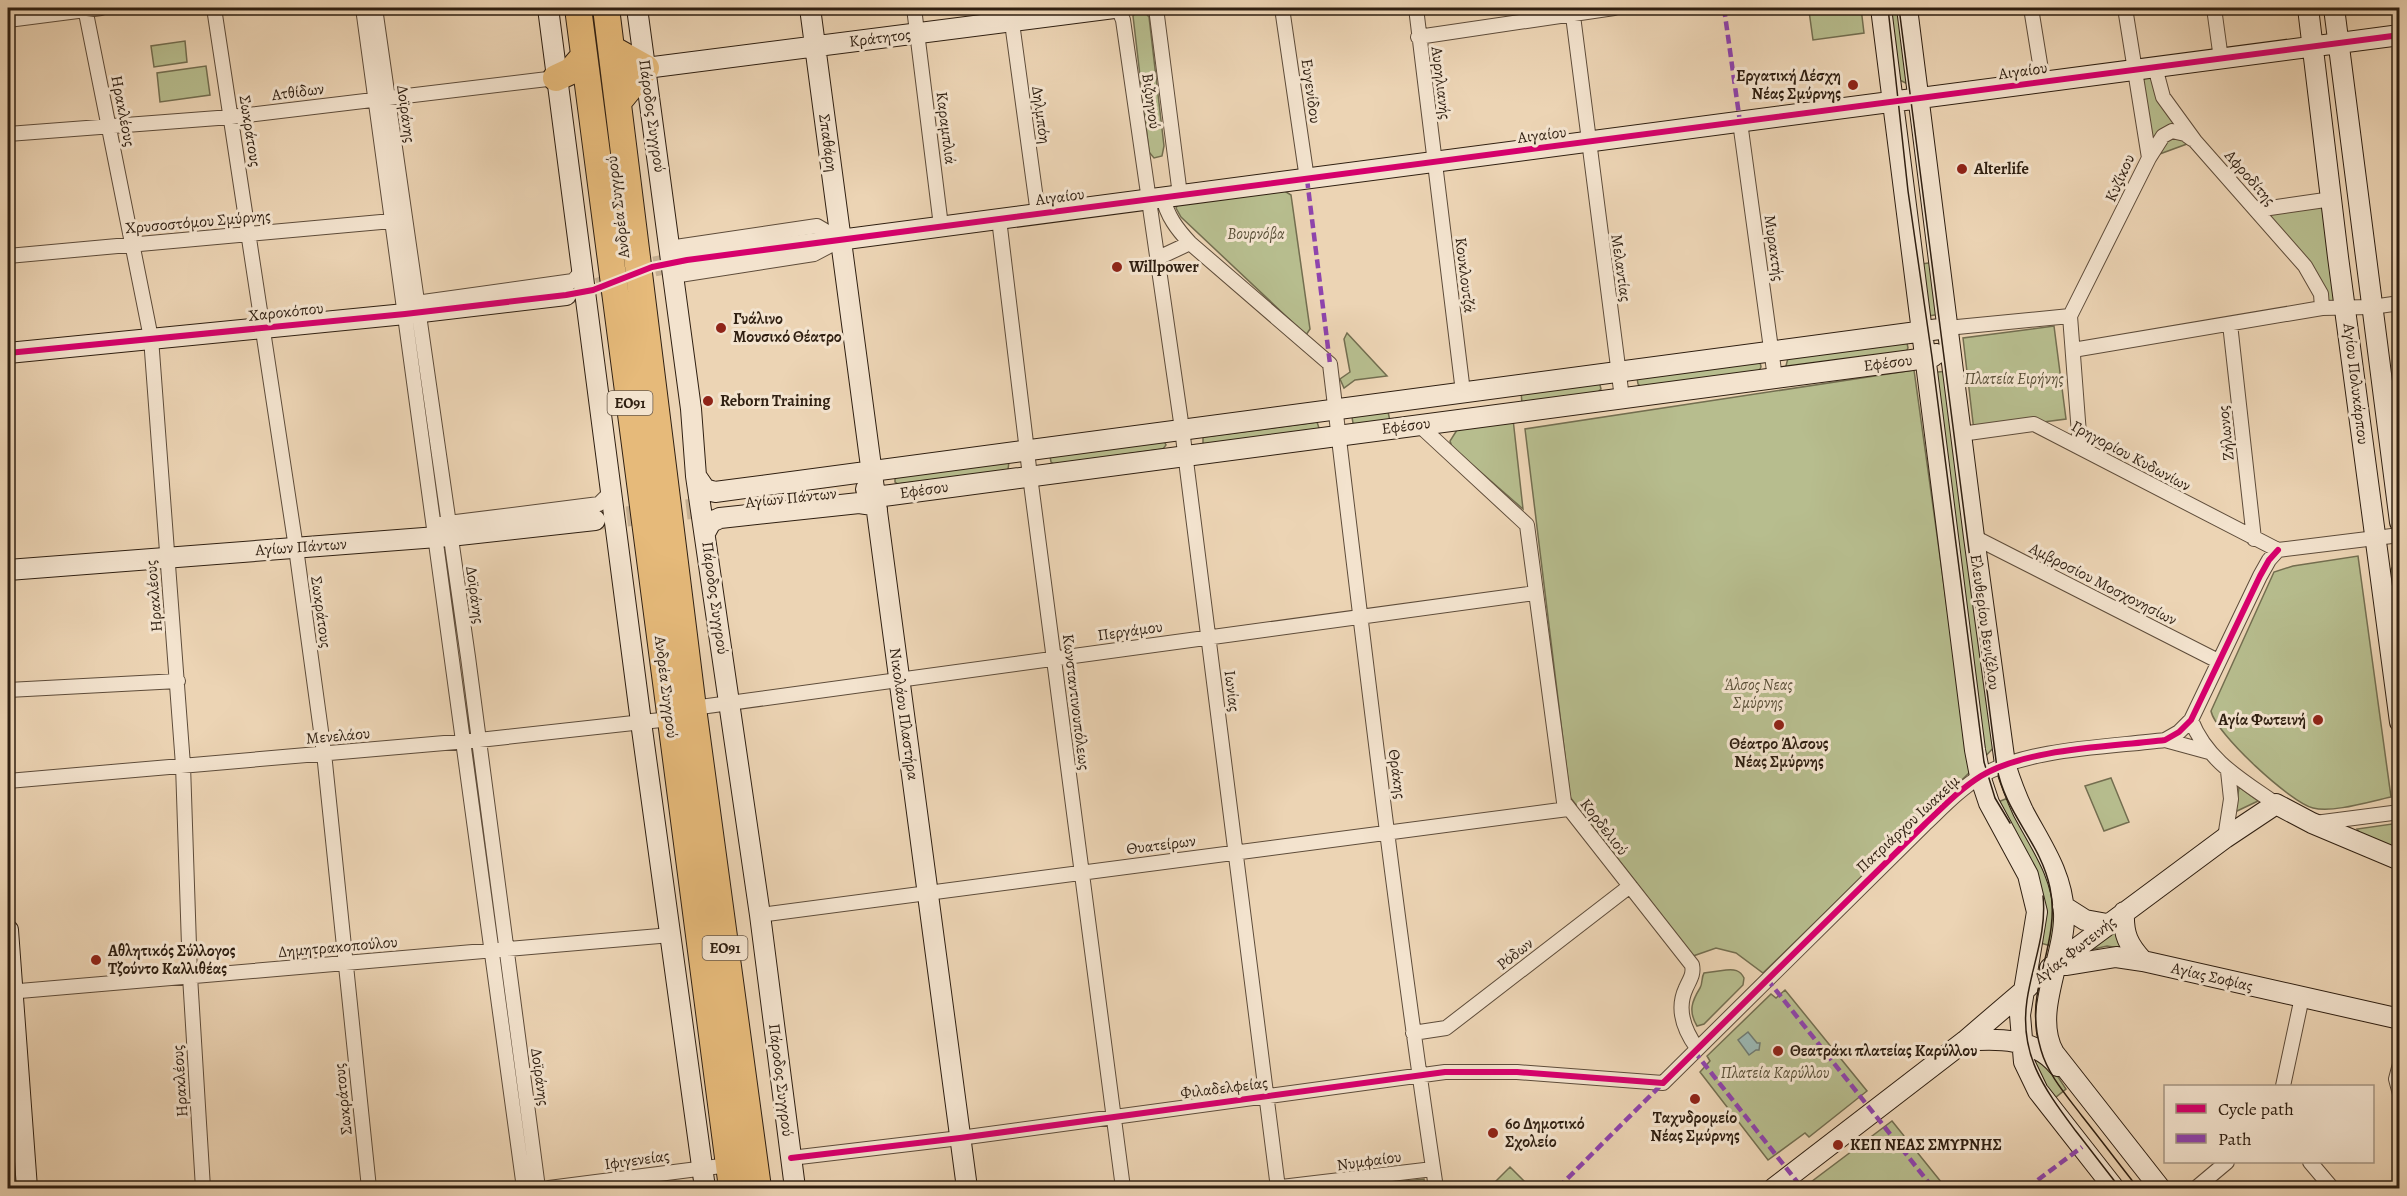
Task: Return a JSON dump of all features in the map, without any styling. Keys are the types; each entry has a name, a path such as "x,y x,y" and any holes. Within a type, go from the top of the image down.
{"highway":[{"name":"Ανδρέα Συγγρού","path":"578,8 731,1177"},
{"name":"Ανδρέα Συγγρού","path":"606,8 693,708 758,1188"},
{"path":"612,49 645,68 619,102"},
{"path":"556,78 571,71 584,56"},
{"path":"556,78 573,79 588,88"}],"street":[{"path":"8,20 85,8 101,8"},
{"name":"Ηρακλέους","path":"85,8 151,339 178,681 190,976 203,1188"},
{"name":"Σωκράτους","path":"214,8 296,548 324,753 369,1188"},
{"name":"Δοϊράνης","path":"363,8 381,99 414,313 442,535 464,741 524,1188"},
{"name":"Δοϊράνης","path":"375,8 392,221 414,313"},
{"path":"548,8 641,722 705,1188"},
{"name":"Πάροδος Συγγρού","path":"637,8 691,409 696,476 760,915 795,1188"},
{"name":"Σπαθάρη","path":"810,8 841,240"},
{"name":"Καραμπλιά","path":"914,8 941,226"},
{"name":"Κράτητος","path":"645,68 917,33 1011,14 1116,8"},
{"name":"Βιζυηνού","path":"1116,8 1123,20 1164,197"},
{"name":"Βιζυηνού","path":"1156,8 1164,197"},
{"name":"Ευγενίδου","path":"1282,8 1307,179"},
{"name":"Αυρηλιανής","path":"1416,8 1434,162"},
{"path":"1418,37 1572,11 1614,8"},
{"name":"Ελευθερίου Βενιζέλου","path":"1881,8 1920,331 1980,777 1989,803 2028,874 2037,912 2020,1015 2024,1062 2038,1092 2114,1188"},
{"name":"Ελευθερίου Βενιζέλου","path":"1907,8 2005,764 2018,799 2054,866 2063,906 2063,928 2046,1032 2050,1047 2160,1188"},
{"path":"2031,8 2043,82"},
{"name":"Κυζίκου","path":"2070,316 2149,158 2125,8"},
{"path":"2214,8 2221,59"},
{"name":"Αγίου Πολυκάρπου","path":"2308,8 2400,722"},
{"name":"Αγίου Πολυκάρπου","path":"2334,8 2400,522"},
{"name":"Μελαντίας","path":"1572,11 1622,398"},
{"name":"Δηλμπόη","path":"1011,14 1038,214"},
{"name":"Αιγαίου","path":"687,260 2400,35"},
{"name":"Αφροδίτης","path":"2155,68 2163,97 2195,141 2315,280 2321,294 2322,308"},
{"name":"Ατθίδων","path":"8,134 231,117 556,78"},
{"name":"Μυρακτής","path":"1740,122 1775,378"},
{"path":"2149,158 2163,136 2172,131 2186,134 2195,141"},
{"name":"Κουκλουτζά","path":"1434,162 1463,392"},
{"path":"1158,258 1190,243 1178,230 1166,210 1164,197"},
{"name":"Ιωνίας","path":"1164,197 1158,258 1182,429 1266,1096 1282,1188"},
{"path":"2256,210 2332,199"},
{"name":"Κωνσταντινουπόλεως","path":"999,219 1030,476 1123,1188"},
{"name":"Χρυσοστόμου Σμύρνης","path":"8,256 392,221"},
{"path":"669,248 817,226 841,240"},
{"name":"Αιγαίου","path":"673,276 814,254 841,240"},
{"name":"Νικολάου Πλαστήρα","path":"841,240 967,1188"},
{"name":"Θράκης","path":"1190,243 1330,364 1359,617 1413,1033 1436,1188"},
{"name":"Χαροκόπου","path":"414,313 573,281 582,271"},
{"name":"Χαροκόπου","path":"8,353 414,313 566,295"},
{"name":"Χαροκόπου","path":"414,313 572,303 588,308"},
{"path":"2073,350 2322,308 2372,307 2400,303"},
{"path":"2070,316 2080,447"},
{"name":"Εφέσου","path":"873,492 1027,450 1920,331 2070,316"},
{"name":"Ζήλωνος","path":"2230,324 2254,538"},
{"name":"Εφέσου","path":"696,476 705,489 715,492 873,492 1030,476 1932,357 1943,349 1947,340 1947,328"},
{"name":"Κορδελιού","path":"1418,424 1527,525 1534,593 1562,793 1568,809 1692,965 1693,972 1685,990 1681,1008 1686,1030 1697,1048"},
{"name":"Γρηγορίου Κυδωνίων","path":"1961,434 2034,424 2278,550"},
{"name":"Αγίων Πάντων","path":"442,535 599,504 612,491"},
{"path":"705,533 711,522 720,519 859,503 873,505 873,492"},
{"name":"Αγίων Πάντων","path":"716,506 873,492"},
{"name":"Αγίων Πάντων","path":"8,570 296,548 595,520"},
{"name":"Αγίων Πάντων","path":"442,535 616,526"},
{"name":"Δοϊράνης","path":"442,535 479,740 538,1188"},
{"path":"2278,550 2400,535"},
{"name":"Αμβροσίου Μοσχονησίων","path":"1974,537 2218,661"},
{"name":"Πατριάρχου Ιωακείμ","path":"1663,1083 1925,824 1959,792 1980,777 2005,764 2041,755 2165,740 2179,732 2191,720 2269,560 2278,550"},
{"name":"Περγάμου","path":"693,708 1534,593"},
{"path":"8,690 178,681"},
{"name":"Μενελάου","path":"8,780 479,740 670,718"},
{"path":"2191,720 2209,752 2228,771 2276,804 2312,823 2400,860"},
{"path":"2165,740 2209,752"},
{"path":"2225,838 2232,799 2228,771"},
{"name":"Αγίας Φωτεινής","path":"1774,1188 1965,1041 2107,924 2225,838 2276,804"},
{"name":"Θυατείρων","path":"760,915 1568,809"},
{"path":"2312,823 2400,812"},
{"name":"Ρόδων","path":"1413,1033 1446,1028 1630,886"},
{"path":"2063,906 2085,920 2107,924"},
{"path":"2124,912 2123,930 2127,942 2143,961"},
{"path":"8,930 10,992 27,1188"},
{"name":"Δημητρακοπούλου","path":"10,992 671,935"},
{"path":"2033,942 2039,951 2056,964"},
{"name":"Αγίας Σοφίας","path":"2056,964 2067,965 2116,957 2143,961 2400,1019"},
{"path":"2283,1085 2302,997"},
{"path":"1965,1041 1994,1039 2021,1043 2042,1052 2054,1062 2114,1139 2129,1149"},
{"path":"2400,1064 2396,1079 2400,1094"},
{"name":"Φιλαδελφείας","path":"791,1158 960,1138 1462,1071 1517,1072 1663,1083"},
{"path":"2196,1188 2225,1163"},
{"path":"2312,1163 2332,1188"},
{"name":"Ιφιγενείας","path":"549,1188 702,1167 731,1177"},
{"name":"Νυμφαίου","path":"1282,1188 1433,1169"}],"green space":[{"path":"1861,8 1864,33 1813,40 1809,11"},
{"path":"1884,8 1902,8 1910,85 1893,77"},
{"path":"1143,10 1149,17 1164,146 1162,156 1154,158 1149,152 1133,16 1137,11"},
{"path":"185,41 187,62 154,67 151,46"},
{"path":"206,66 210,95 160,102 157,73"},
{"path":"2155,67 2159,85 2195,141 2149,158 2134,70"},
{"name":"Βουρνόβα","path":"1283,190 1291,195 1310,329 1306,335 1181,217 1176,208 1180,201"},
{"path":"2332,199 2346,308 2322,308 2321,294 2256,210"},
{"path":"1935,262 1941,314 1922,317 1915,265"},
{"name":"Πλατεία Ειρήνης","path":"2054,326 2066,419 1974,431 1963,338"},
{"path":"1347,333 1387,376 1355,380 1344,388 1340,379 1350,372 1344,339"},
{"path":"1907,343 1906,352 1789,368 1786,366 1788,358"},
{"path":"1760,362 1759,371 1641,387 1637,378"},
{"name":"Άλσος Νεας Σμύρνης","path":"1914,370 1970,772 1763,973 1736,953 1716,948 1693,956 1570,797 1525,429"},
{"path":"1948,371 1996,745 1981,761 1928,373"},
{"path":"1599,381 1601,389 1597,393 1522,404 1521,391"},
{"path":"1387,407 1390,421 1358,426 1353,423 1354,413"},
{"path":"1513,419 1523,509 1452,447 1450,441 1457,430"},
{"path":"1317,422 1319,428 1315,432 1206,445 1203,443 1203,437"},
{"path":"1164,441 1166,445 1163,449 1054,464 1050,456"},
{"path":"1009,461 1008,470 898,484 895,482 895,476"},
{"path":"2358,556 2391,797 2342,808 2313,808 2288,794 2255,766 2226,735 2211,711 2274,572 2293,566"},
{"path":"2394,565 2399,572 2399,654 2389,572"},
{"path":"2111,778 2129,822 2104,831 2085,786"},
{"path":"2239,787 2258,801 2237,811 2236,810"},
{"path":"2008,798 2048,867 2056,919 2051,946 2037,942 2039,921 1993,804"},
{"path":"2399,823 2399,851 2360,834 2357,829"},
{"path":"2117,923 2126,949 2107,946 2085,951"},
{"path":"1726,970 1741,973 1744,978 1743,985 1704,1024 1697,1026 1692,1006 1704,973"},
{"name":"Πλατεία Καρύλλου","path":"1785,990 1867,1091 1809,1137 1805,1133 1768,1160 1700,1072 1710,1061 1707,1056 1771,994 1776,998"},
{"path":"2028,1055 2049,1063 2066,1089 2051,1101"},
{"path":"1892,1121 1946,1188 1803,1188"},
{"path":"1510,1167 1524,1181 1516,1188 1489,1188"},
{"path":"1424,1179 1425,1188 1389,1188 1388,1183"}],"water":[{"path":"1748,1032 1757,1043 1760,1043 1759,1050 1749,1055 1738,1040"}],"tunnel":[{"path":"569,294 593,290 652,267 687,260"},
{"path":"597,520 716,506"}],"tram line":[{"path":"1888,8 1908,191 1932,357 1984,762 1995,798 2010,823"},
{"path":"1899,8 1997,768 2007,799 2039,857 2050,888 2052,902 2049,942 2036,1003 2038,1037 2044,1059 2058,1085 2138,1188"},
{"path":"2043,896 2043,923 2029,987 2025,1020 2030,1054 2053,1100 2120,1188"}],"marked path":[{"path":"1724,8 1740,122"},
{"path":"1307,179 1330,364"},
{"path":"1767,979 1933,1188"},
{"path":"1694,1051 1802,1188"},
{"path":"1558,1188 1663,1083"},
{"path":"2027,1188 2082,1147"}],"cycle path":[{"path":"8,353 405,314 566,295 593,290 652,267 687,260 2400,35"},
{"path":"791,1158 960,1138 1445,1072 1517,1072 1663,1083 1925,824 1973,781 2000,767 2045,754 2165,740 2179,732 2191,720 2260,576 2278,550"}],"place":[{"name":"Εργατική Λέσχη Νέας Σμύρνης","path":"1853,85"},
{"name":"Alterlife","path":"1962,169"},
{"name":"Willpower","path":"1117,267"},
{"name":"Γυάλινο Μουσικό Θέατρο","path":"721,328"},
{"name":"Reborn Training","path":"708,401"},
{"name":"Αγία Φωτεινή","path":"2318,720"},
{"name":"Θέατρο Άλσους Νέας Σμύρνης","path":"1779,725"},
{"name":"Αθλητικός Σύλλογος Τζούντο Καλλιθέας","path":"96,960"},
{"name":"Θεατράκι πλατείας Καρύλλου","path":"1778,1051"},
{"name":"Ταχυδρομείο Νέας Σμύρνης","path":"1695,1099"},
{"name":"6ο Δημοτικό Σχολείο","path":"1493,1133"},
{"name":"ΚΕΠ ΝΕΑΣ ΣΜΥΡΝΗΣ","path":"1838,1145"}]}
